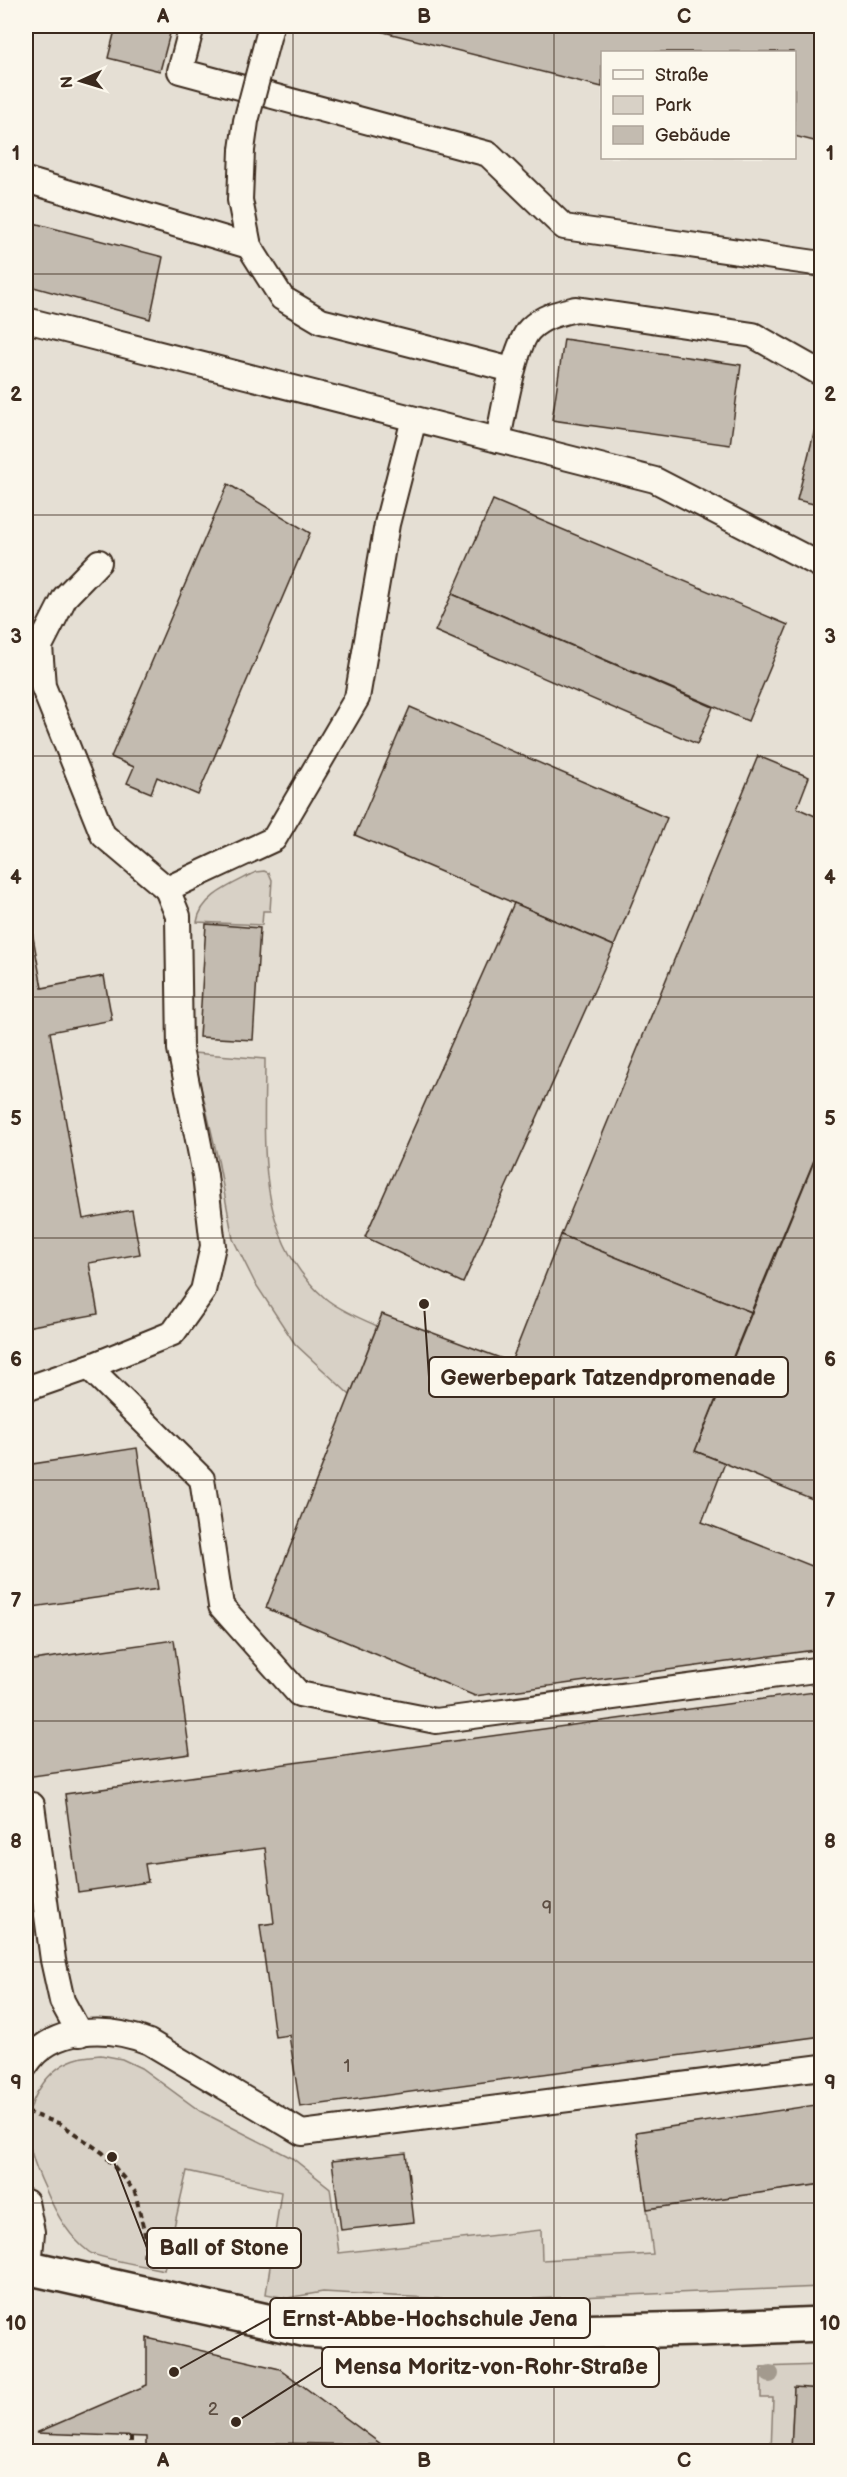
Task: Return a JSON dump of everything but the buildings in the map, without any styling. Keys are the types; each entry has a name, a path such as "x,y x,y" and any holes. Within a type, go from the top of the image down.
{"street":[{"path":"27,2267 307,2330 395,2336 822,2324"}],"lane":[{"path":"192,26 180,71 488,154 564,227 822,264"},
{"path":"271,26 246,121 240,200 249,246 282,298 321,321 512,370"},
{"path":"26,180 249,246"},
{"path":"498,440 512,370 528,330 548,316 576,309 753,335 822,375"},
{"path":"26,320 655,480 822,566"},
{"path":"167,889 274,839 357,698 387,524 414,419"},
{"path":"26,1389 90,1367 173,1333 202,1291 213,1246 205,1175 180,1049 178,916 167,889 103,835 42,686 40,646 65,597 99,562"},
{"path":"90,1367 202,1479 221,1606 299,1694 436,1721 822,1669"},
{"path":"32,1805 62,2001 80,2034"},
{"path":"26,2065 42,2046 60,2037 106,2031 129,2034 148,2042 302,2133 822,2067"},
{"path":"26,2202 32,2232 27,2267"}],"path":[{"path":"26,2112 61,2124 103,2153 135,2192 146,2239 140,2294"},
{"path":"131,2436 132,2451"}],"shaded area":[{"path":"26,26 821,26 821,2451 26,2452"}],"green space":[{"path":"256,872 269,873 272,880 270,911 263,911 262,925 197,922 205,904 212,897"},
{"path":"193,1053 265,1059 264,1123 268,1187 275,1217 286,1247 302,1274 325,1298 343,1310 377,1326 350,1395 295,1344 255,1283 233,1239 218,1160"},
{"path":"101,2055 122,2059 141,2068 200,2111 292,2158 330,2188 339,2253 541,2230 542,2260 653,2254 647,2209 821,2184 821,2287 480,2301 323,2292 287,2298 266,2294 281,2192 187,2171 164,2270 112,2260 89,2252 63,2223 38,2173 32,2156 28,2130 33,2102 51,2074 69,2062 82,2057"},
{"path":"821,2365 821,2389 794,2388 791,2451 771,2451 773,2398 761,2398 761,2367"}],"place":[{"name":"Gewerbepark Tatzendpromenade","path":"424,1304"},
{"name":"Ball of Stone","path":"112,2157"},
{"name":"Ernst-Abbe-Hochschule Jena","path":"174,2372"},
{"name":"Mensa Moritz-von-Rohr-Straße","path":"236,2422"}]}
